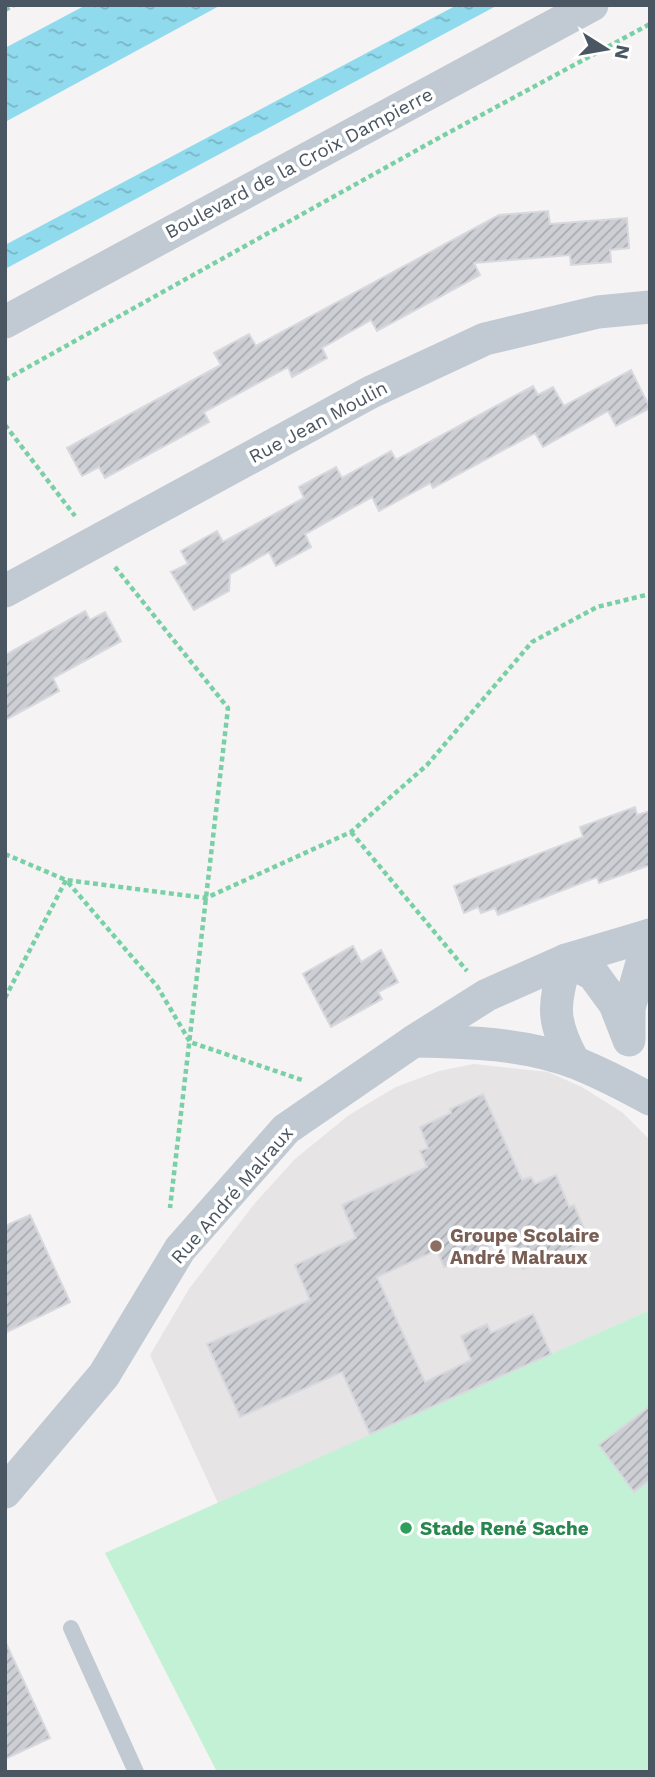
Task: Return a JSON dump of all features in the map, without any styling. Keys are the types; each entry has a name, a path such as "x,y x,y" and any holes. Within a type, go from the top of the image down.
{"street":[{"name":"Boulevard de la Croix Dampierre","path":"5,321 592,5"},
{"name":"Rue Jean Moulin","path":"5,591 371,392 485,338 598,312 650,307"},
{"name":"Rue André Malraux","path":"5,1492 104,1375 180,1249 286,1129 414,1041 487,995 566,960 650,935"},
{"path":"629,1040 629,1008 650,935"},
{"path":"574,1062 558,1026 555,999 566,960 593,974 615,1004 629,1040 634,1064 650,1098"},
{"path":"414,1041 496,1045 534,1051 574,1062 650,1098"}],"lane":[{"path":"71,1628 135,1772"}],"path":[{"path":"5,10 14,5"},
{"path":"5,380 435,140 650,24"},
{"path":"5,425 228,708 169,1218 180,1249"},
{"path":"5,854 66,880 206,898 351,832 427,765 532,642 597,607 650,594"},
{"path":"351,832 487,995"},
{"path":"5,998 66,880"},
{"path":"66,880 157,986 190,1042 339,1093"}],"shaded area":[{"name":"Groupe Scolaire André Malraux","path":"474,1064 548,1072 582,1087 623,1113 650,1140 650,1310 218,1503 150,1355 189,1289 255,1203 295,1159 349,1115 396,1087 439,1071"}],"green space":[{"name":"Stade René Sache","path":"650,1310 650,1772 217,1772 105,1553"}],"water":[{"path":"86,5 221,5 5,122 5,48"},
{"path":"457,5 498,5 5,269 5,245"}],"building":[{"path":"548,211 550,224 627,218 629,248 610,250 611,262 571,265 570,255 474,263 480,275 377,331 371,320 322,348 327,358 292,377 288,367 204,412 209,422 105,478 99,467 82,476 67,448 221,365 214,353 249,334 256,346 499,215"},
{"path":"631,370 650,408 616,426 608,411 543,447 535,433 433,488 430,483 379,511 372,497 305,534 311,547 276,566 269,552 230,574 229,591 194,610 171,572 188,564 181,551 217,531 223,542 304,498 299,487 336,467 342,478 391,451 396,460 533,386 538,395 553,387 564,406"},
{"path":"85,611 90,620 105,612 121,641 53,678 59,691 5,720 5,655"},
{"path":"635,807 637,815 650,811 650,865 599,883 597,877 498,915 495,908 481,913 478,907 464,913 454,886 583,837 580,827"},
{"path":"353,946 361,962 381,950 398,982 378,992 382,999 331,1027 303,974"},
{"path":"483,1094 522,1180 531,1177 535,1184 556,1175 569,1207 574,1205 589,1240 523,1269 508,1238 444,1267 437,1250 377,1277 425,1382 471,1360 461,1336 487,1324 491,1333 533,1314 551,1354 370,1434 342,1372 240,1417 207,1344 310,1300 295,1265 356,1238 342,1205 427,1167 420,1151 428,1148 420,1127"},
{"path":"30,1215 70,1302 5,1333 5,1226"},
{"path":"650,1406 650,1480 634,1492 599,1445"},
{"path":"5,1641 50,1738 5,1759"}],"place":[{"name":"Groupe Scolaire André Malraux","path":"436,1246"},
{"name":"Stade René Sache","path":"406,1528"}]}
